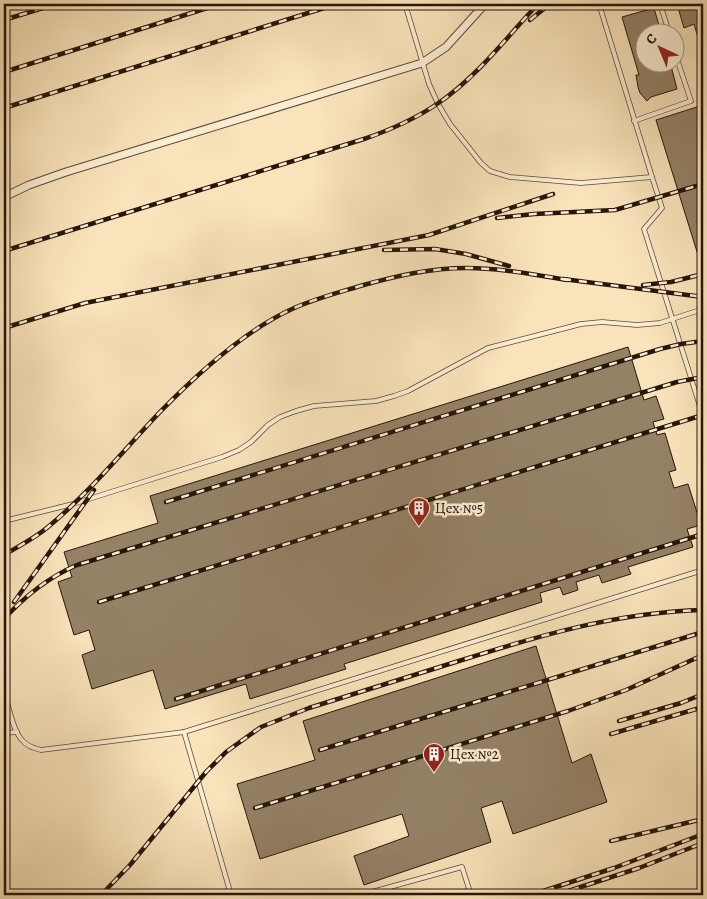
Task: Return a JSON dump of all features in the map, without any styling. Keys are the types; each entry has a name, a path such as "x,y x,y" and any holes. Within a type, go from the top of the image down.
{"street":[{"path":"4,198 29,185 66,172 422,63 446,47 485,4"}],"lane":[{"path":"405,4 429,84 444,116 476,157 490,171 510,176 581,183 652,177"},
{"path":"600,4 662,208 644,229 703,416"},
{"path":"660,4 666,22"},
{"path":"634,121 691,102 681,72"},
{"path":"4,522 73,504 222,457 239,450 251,442 268,425 296,410 314,406 376,401 408,391 488,348 581,324 602,322 637,325 660,323 703,309"},
{"path":"4,691 21,740 31,747 41,750 184,732 703,570"},
{"path":"4,733 17,732"},
{"path":"184,732 231,895"},
{"path":"362,895 462,867 471,895"}],"building":[{"path":"677,4 703,4 703,54 694,24 684,28 684,22 682,22"},
{"path":"654,8 658,22 634,22 634,58 622,17"},
{"path":"638,72 673,72 677,89 651,97 647,101 640,93 638,87 636,75 639,75"},
{"path":"703,105 703,271 656,120"},
{"name":"Цех №5","path":"628,347 644,400 656,396 664,419 653,422 657,435 665,433 676,470 669,472 674,488 688,484 701,525 687,529 693,547 628,567 631,574 602,583 599,575 576,582 578,590 563,595 560,587 540,593 542,602 344,664 346,669 250,699 246,684 165,709 153,670 92,689 82,655 95,650 89,630 74,635 58,582 72,577 64,552 158,523 150,496"},
{"name":"Цех №2","path":"536,646 572,763 591,754 607,802 513,834 502,801 481,808 491,842 364,885 354,856 409,836 402,814 260,859 237,784 315,760 303,721"}],"railway":[{"path":"4,20 56,4"},
{"path":"4,72 220,4"},
{"path":"4,108 337,4"},
{"path":"4,251 364,139 402,124 437,104 465,82 538,4"},
{"path":"530,20 550,4"},
{"path":"497,218 615,210 703,184"},
{"path":"4,328 85,303 429,235 553,194"},
{"path":"384,250 435,249 466,254 509,266"},
{"path":"4,555 38,535 63,514 92,486 159,413 221,355 256,329 292,309 326,296 373,282 440,269 492,269 568,280"},
{"path":"643,285 671,282 703,274"},
{"path":"563,279 703,297"},
{"path":"166,502 660,349 703,341"},
{"path":"4,619 38,588 57,575 77,565 677,382 703,377"},
{"path":"99,602 703,415"},
{"path":"14,602 94,490"},
{"path":"176,699 703,534"},
{"path":"101,895 130,865 206,772 226,752 261,727 309,708 492,651 581,626 641,615 703,610"},
{"path":"320,750 703,632"},
{"path":"255,808 568,711 626,690 703,655"},
{"path":"619,721 681,703 703,694"},
{"path":"611,734 703,707"},
{"path":"611,841 703,819"},
{"path":"531,895 614,868 703,834"},
{"path":"556,895 639,868 703,843"},
{"path":"692,895 703,886"}],"place":[{"name":"Цех №5","path":"419,527"},
{"name":"Цех №2","path":"434,773"}]}
